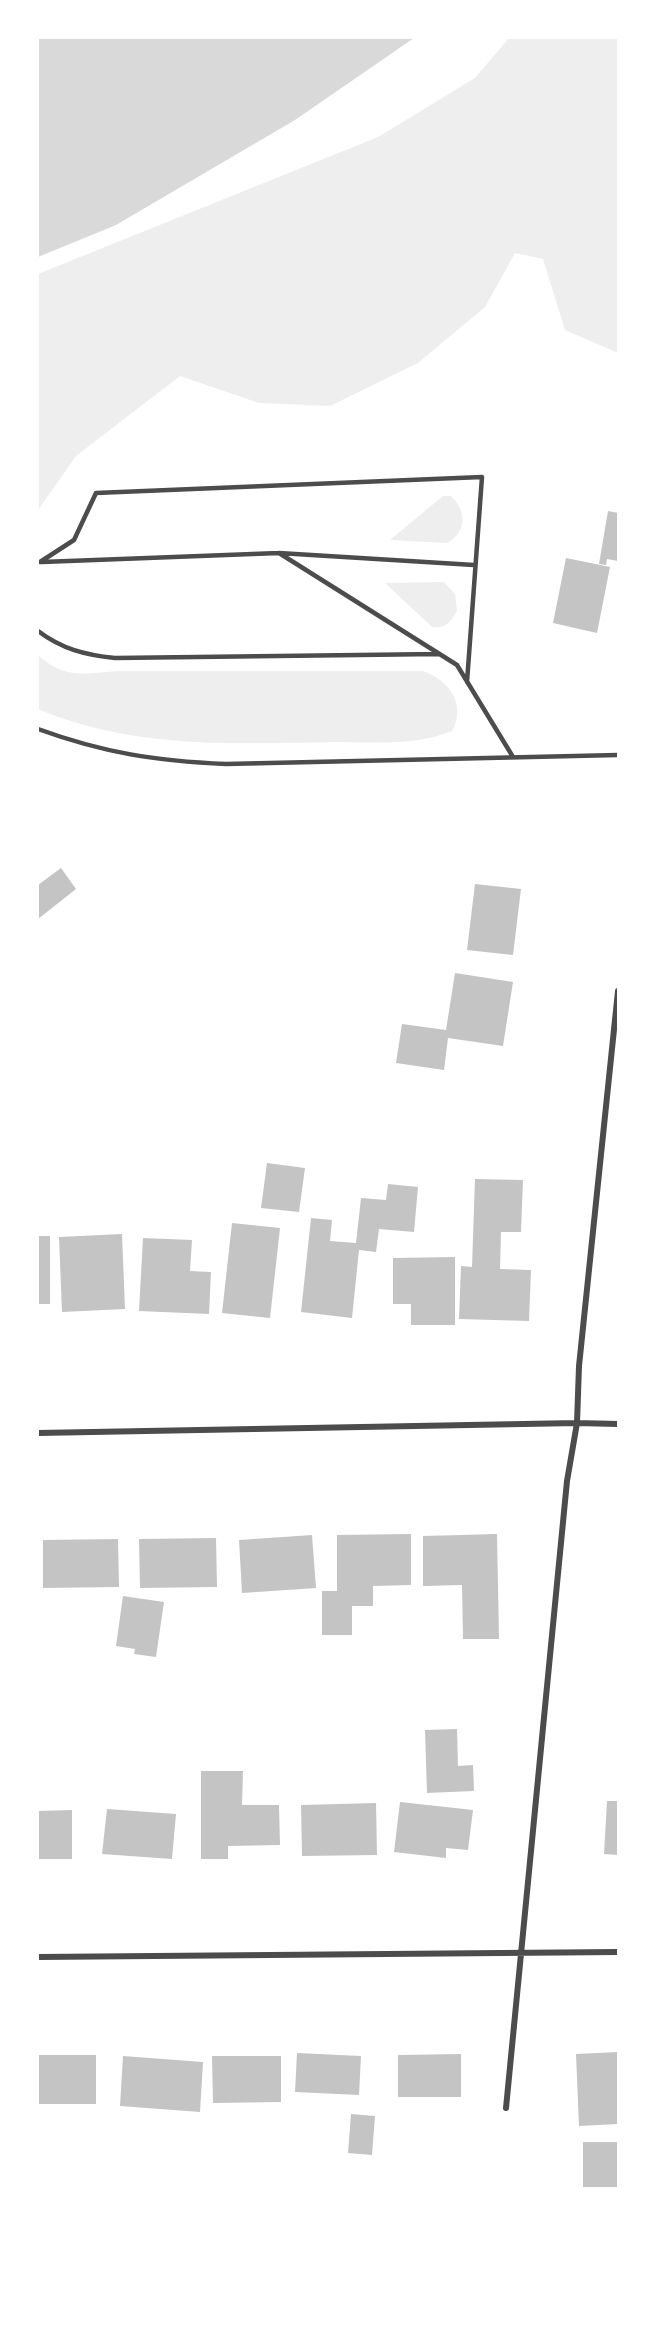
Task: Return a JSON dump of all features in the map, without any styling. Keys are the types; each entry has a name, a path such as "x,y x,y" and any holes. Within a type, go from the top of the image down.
{"street":[{"path":"506,2108 567,1482 577,1423 579,1366 618,991"},
{"path":"38,1433 618,1424"},
{"path":"38,1957 618,1952"}],"lane":[{"path":"39,562 74,540 96,493 482,477 467,682"},
{"path":"279,553 457,665 513,758"},
{"path":"39,562 279,553 474,565"},
{"path":"38,631 56,645 85,655 115,658 440,654"},
{"path":"38,729 86,747 129,756 178,762 226,764 618,755"}],"shaded area":[{"path":"38,38 414,38 295,120 116,225 38,257"},
{"path":"509,38 618,38 618,353 565,330 543,259 515,253 485,307 418,363 330,406 259,403 180,376 76,456 38,510 38,274 378,137 475,78"},
{"path":"443,496 451,496 462,515 461,527 454,538 447,543 390,540"},
{"path":"444,582 455,594 457,611 447,624 441,627 432,627 385,583"},
{"path":"38,655 57,668 84,674 117,671 423,671 448,687 456,703 456,721 452,731 438,736 394,742 221,743 147,738 74,722 38,709"}],"building":[{"path":"608,511 618,513 618,561 607,559 606,565 599,564"},
{"path":"566,558 610,567 597,633 553,623"},
{"path":"61,868 76,889 38,919 38,885"},
{"path":"475,884 521,889 513,955 467,950"},
{"path":"455,973 513,982 503,1046 448,1038 444,1070 396,1063 402,1024 446,1030"},
{"path":"267,1163 305,1168 299,1212 261,1208"},
{"path":"475,1179 523,1180 521,1232 501,1232 500,1269 531,1270 529,1321 459,1319 461,1266 472,1267"},
{"path":"388,1184 418,1187 414,1232 379,1229 376,1252 359,1250 352,1318 301,1312 311,1218 332,1220 330,1241 356,1243 361,1198 386,1200"},
{"path":"232,1223 280,1228 270,1318 222,1313"},
{"path":"122,1234 125,1309 62,1312 59,1237"},
{"path":"38,1236 50,1236 50,1304 38,1304"},
{"path":"143,1238 192,1240 190,1271 211,1272 209,1314 139,1311"},
{"path":"455,1257 455,1325 411,1325 411,1304 393,1304 393,1258"},
{"path":"411,1534 411,1585 373,1586 373,1606 352,1606 352,1635 322,1635 322,1591 337,1591 337,1535"},
{"path":"497,1534 499,1639 463,1639 462,1585 423,1586 423,1536"},
{"path":"312,1535 316,1588 242,1593 239,1540"},
{"path":"216,1538 217,1587 140,1588 139,1539"},
{"path":"118,1539 119,1587 43,1588 43,1540"},
{"path":"123,1596 164,1602 156,1657 134,1654 135,1649 116,1646"},
{"path":"457,1729 458,1766 473,1765 474,1791 427,1793 425,1730"},
{"path":"201,1771 243,1771 242,1805 279,1805 280,1845 228,1846 228,1859 201,1859"},
{"path":"607,1801 618,1801 618,1855 604,1854"},
{"path":"400,1802 473,1810 468,1850 446,1848 446,1858 394,1852"},
{"path":"376,1803 377,1855 302,1856 301,1805"},
{"path":"107,1809 176,1814 172,1859 102,1854"},
{"path":"72,1810 72,1859 38,1859 38,1811"},
{"path":"618,2052 618,2124 579,2126 576,2054"},
{"path":"297,2053 361,2056 359,2095 295,2092"},
{"path":"461,2054 461,2097 398,2097 398,2055"},
{"path":"38,2055 96,2055 96,2104 38,2104"},
{"path":"123,2056 203,2062 200,2112 120,2106"},
{"path":"212,2056 281,2056 281,2102 213,2103"},
{"path":"351,2114 375,2116 372,2155 348,2153"},
{"path":"583,2142 618,2142 618,2187 583,2187"}]}
